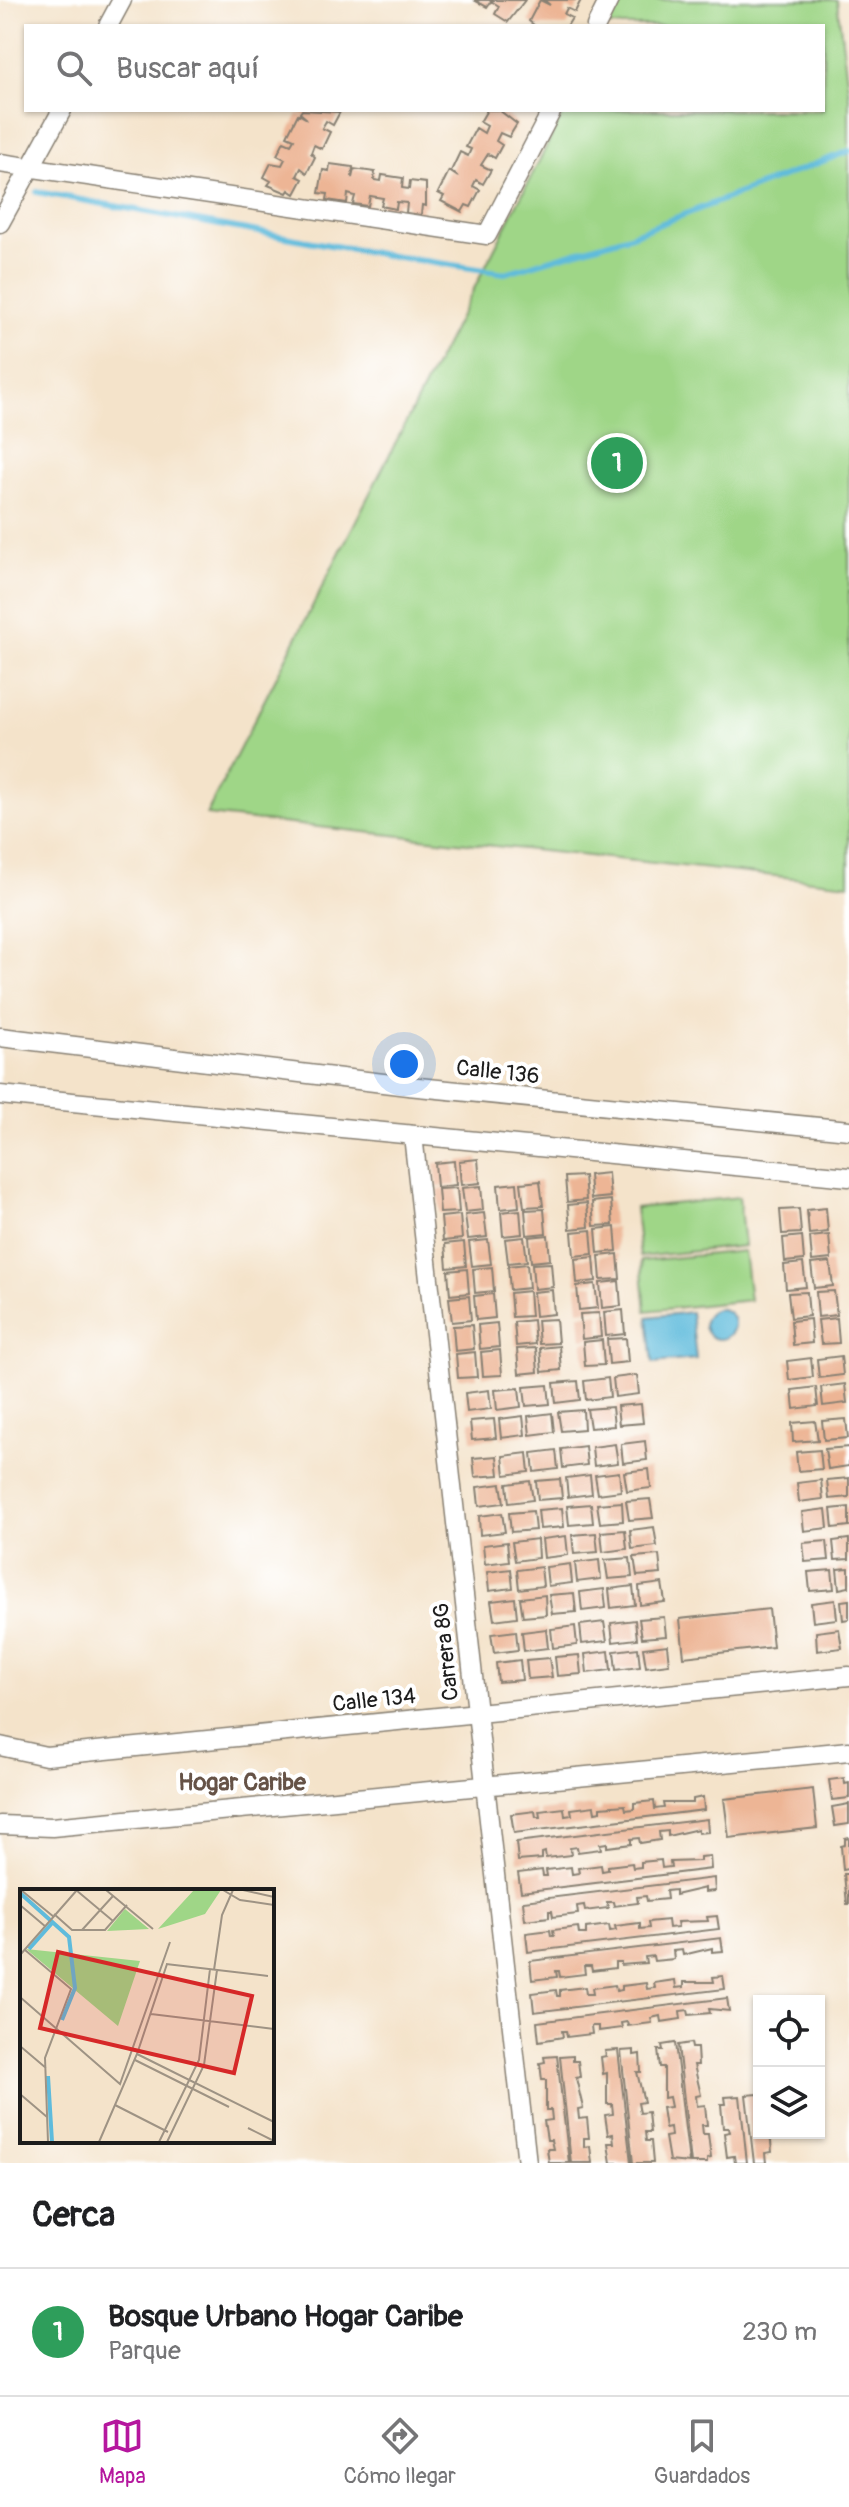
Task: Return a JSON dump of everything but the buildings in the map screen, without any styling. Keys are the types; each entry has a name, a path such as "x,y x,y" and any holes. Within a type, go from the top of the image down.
{"street":[{"path":"109,24 122,0"},
{"path":"597,24 609,0"},
{"path":"0,223 61,112"},
{"path":"0,163 487,235 551,112"},
{"name":"Calle 136","path":"0,1037 408,1086 849,1130"},
{"path":"0,1095 849,1177"},
{"name":"Carrera 8G","path":"413,1135 527,2163"},
{"name":"Calle 134","path":"0,1746 46,1756 849,1676"},
{"path":"0,1825 52,1827 849,1751"}],"green space":[{"path":"621,0 837,0 849,96 849,884 206,815 564,112 825,112 825,24 609,24"},
{"path":"739,1197 744,1246 640,1257 635,1208"},
{"path":"744,1251 750,1300 646,1311 641,1261"}],"water":[{"path":"719,1309 730,1313 734,1324 730,1335 719,1339 708,1335 704,1324 708,1313"},
{"path":"691,1312 696,1359 653,1363 648,1317"}],"waterway":[{"path":"37,192 385,255 505,273 629,236 849,151"}],"place":[{"name":"Bosque Urbano Hogar Caribe","path":"617,463"}],"district":[{"name":"Hogar Caribe","path":"242,1782"}]}
